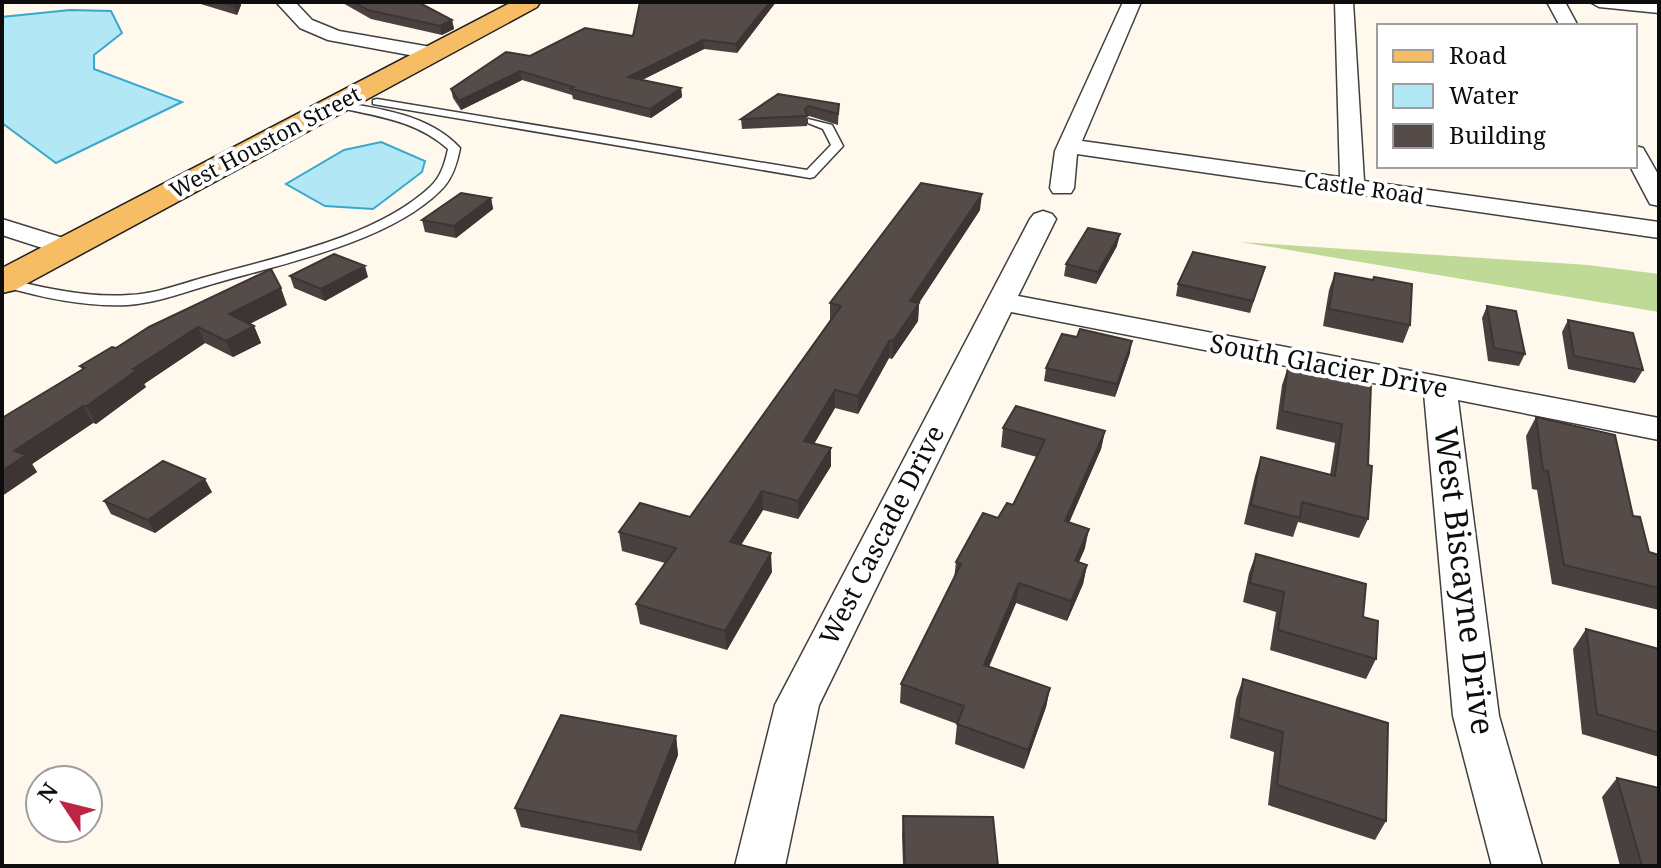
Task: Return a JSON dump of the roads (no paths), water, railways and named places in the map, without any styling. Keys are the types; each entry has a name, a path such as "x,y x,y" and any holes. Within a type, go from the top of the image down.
{"main road":[{"name":"West Houston Street","path":"2,282 529,2"}],"street":[{"path":"285,2 306,24 335,36 431,53"},
{"name":"West Cascade Drive","path":"760,866 797,705 1052,204 1069,146 1132,2"},
{"path":"1344,2 1352,187"},
{"path":"1556,2 1568,24"},
{"path":"1599,2 1659,8"},
{"name":"Castle Road","path":"1069,146 1659,230"},
{"path":"1637,157 1659,199"},
{"path":"2,227 67,248"},
{"name":"South Glacier Drive","path":"1000,301 1659,429"},
{"name":"West Biscayne Drive","path":"1440,388 1476,716 1517,866"}],"lane":[{"path":"342,101 810,174 837,146 828,127 812,121"},
{"path":"2,282 80,300 133,300 339,241 383,221 434,190 450,168 454,148 441,135 421,125 342,101"}],"water":[{"path":"70,10 111,11 122,33 94,55 94,69 182,102 56,163 2,123 2,17"},
{"path":"381,142 425,161 422,172 373,209 325,206 286,184 344,150"}]}
